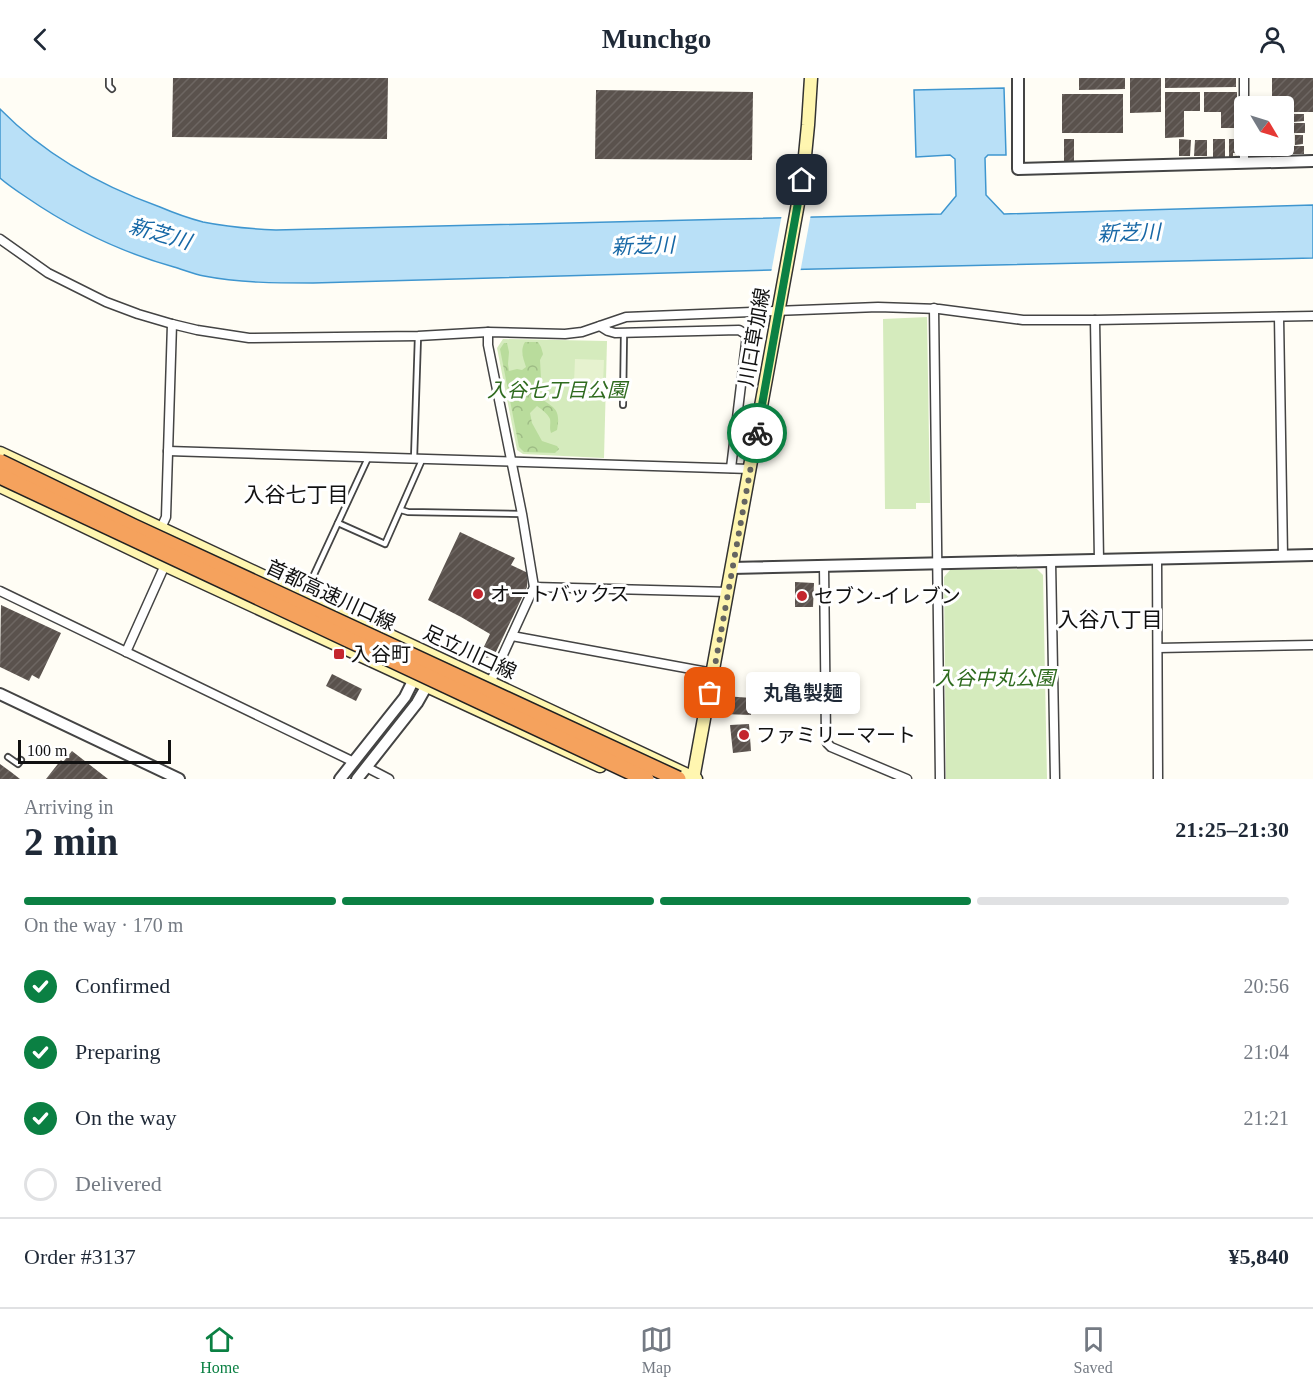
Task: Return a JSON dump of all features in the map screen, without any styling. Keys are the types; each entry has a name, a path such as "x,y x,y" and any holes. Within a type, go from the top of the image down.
{"highway":[{"name":"首都高速川口線","path":"0,462 134,527 690,779"},
{"name":"首都高速川口線","path":"0,476 646,779"}],"main road":[{"name":"川口草加線","path":"690,779 728,592 800,191 806,150 811,78"},
{"name":"足立川口線","path":"0,453 690,779"},
{"path":"0,486 165,565 629,779"}],"street":[{"path":"1018,78 1018,169 1313,161"},
{"path":"1244,78 1244,163"},
{"path":"0,239 48,273 106,302 172,324 249,338 418,336 488,332 565,334 582,332 626,317 780,304 934,308 1023,321 1313,316"},
{"path":"934,308 940,779"},
{"path":"1279,317 1283,556"},
{"path":"1095,320 1099,560"},
{"path":"161,528 166,517 172,324"},
{"path":"600,326 608,331 624,332 739,330 747,335 731,468"},
{"path":"488,332 488,345 522,514 534,587 490,683"},
{"path":"168,451 750,469"},
{"path":"732,568 1313,555"},
{"path":"1157,559 1158,779"},
{"path":"1051,561 1055,779"},
{"path":"126,652 165,565"},
{"path":"825,566 827,744 907,779"},
{"path":"534,587 728,592"},
{"path":"0,591 354,762"},
{"path":"512,636 713,672"},
{"path":"1158,648 1313,645"},
{"path":"340,779 405,697 421,665 433,656"},
{"path":"357,779 417,703 434,671 433,656"},
{"path":"0,694 179,779"},
{"path":"366,767 390,779"}],"lane":[{"path":"109,78 109,86 112,89"},
{"path":"623,405 624,332"},
{"path":"338,523 385,544 401,510 418,459 418,336"},
{"path":"304,596 368,458"},
{"path":"401,510 522,514"},
{"path":"8,757 18,764 21,760"}],"green space":[{"path":"927,317 930,503 916,503 916,509 885,509 883,319"},
{"name":"入谷七丁目公園","path":"503,339 607,341 604,458 523,454 517,450 497,348"},
{"path":"525,342 538,342 541,347 543,354 540,360 541,378 536,386 536,393 554,408 558,416 557,430 551,433 549,417 537,406 530,413 532,423 542,441 557,446 559,449 555,453 524,452 519,447 500,349 504,343 507,343 509,371 522,370 526,367 522,351"},
{"path":"575,359 604,360 603,384 574,383"},
{"name":"入谷中丸公園","path":"1037,569 1043,575 1047,779 946,779 944,577 950,570"}],"water":[{"name":"新芝川","path":"1004,88 1006,155 988,155 985,158 986,195 1004,214 1313,205 1313,258 313,283 258,282 200,275 134,254 61,219 0,178 0,109 54,154 95,179 138,199 192,219 240,228 276,230 941,214 956,196 955,159 950,155 916,157 914,90"}],"pier":[{"path":"782,214 811,214 800,273 771,273"}],"building":[{"path":"173,78 388,78 387,139 172,137"},
{"path":"1079,78 1125,78 1125,89 1079,90"},
{"path":"1130,78 1161,78 1161,112 1130,113"},
{"path":"1165,78 1236,78 1236,87 1165,88"},
{"path":"1272,78 1313,78 1313,112 1294,112 1294,96 1272,96"},
{"path":"596,90 753,92 752,160 595,159"},
{"path":"1165,92 1200,92 1200,111 1184,111 1184,137 1165,138"},
{"path":"1204,92 1237,92 1237,96 1234,96 1234,128 1221,128 1221,112 1204,112"},
{"path":"1062,94 1123,94 1123,133 1062,133"},
{"path":"1294,114 1304,114 1304,121 1294,122"},
{"path":"1294,123 1305,123 1305,133 1294,133"},
{"path":"1295,135 1303,135 1303,144 1295,145"},
{"path":"1064,139 1074,139 1074,161 1064,161"},
{"path":"1179,139 1191,140 1190,156 1179,156"},
{"path":"1213,139 1225,139 1225,157 1213,158"},
{"path":"1229,139 1234,139 1233,158 1229,158"},
{"path":"1195,140 1207,140 1207,156 1194,156"},
{"path":"1294,146 1304,146 1304,154 1294,154"},
{"name":"オートバックス","path":"460,532 515,558 511,565 528,573 527,587 494,656 486,658 479,657 490,634 428,600"},
{"path":"795,582 814,583 813,607 795,607"},
{"path":"1,605 61,633 39,679 32,675 29,681 0,667"},
{"path":"332,674 362,689 356,701 326,686"},
{"path":"724,696 752,698 751,715 723,714"},
{"path":"749,724 751,751 733,753 730,725"},
{"path":"72,751 108,779 46,779 61,760 63,762"},
{"path":"0,764 11,772 20,779 0,779"}],"way so far":[{"path":"710,693 757,433"}],"place":[{"name":"オートバックス","path":"478,594"},
{"name":"セブン-イレブン","path":"802,596"},
{"name":"入谷町","path":"339,654"},
{"name":"丸亀製麺","path":"710,693"},
{"name":"ファミリーマート","path":"744,735"}],"district":[{"name":"入谷七丁目","path":"296,495"},
{"name":"入谷八丁目","path":"1110,620"}],"route":[{"path":"757,433 802,180"}]}
